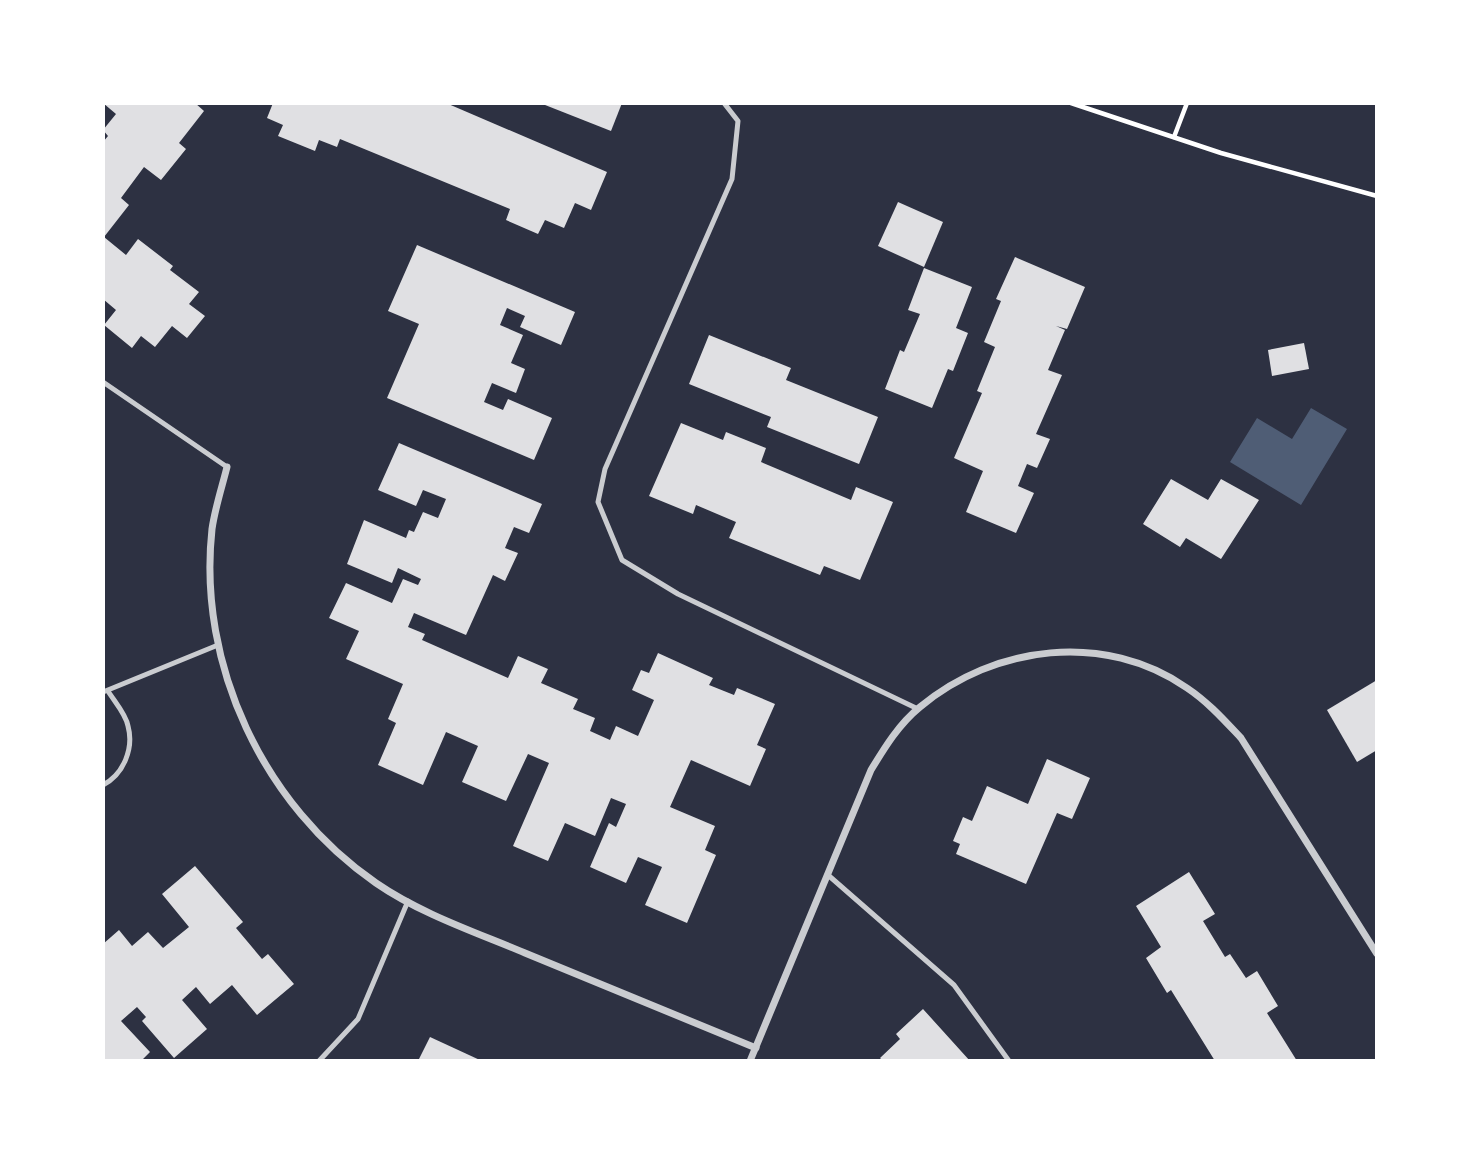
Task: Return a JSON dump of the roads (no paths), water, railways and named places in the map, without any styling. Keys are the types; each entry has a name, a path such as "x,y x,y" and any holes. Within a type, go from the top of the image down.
{"street":[{"path":"227,467 212,528 211,587 218,645 235,702 259,755 292,804 332,847 378,884 408,901 441,918 755,1048"},
{"path":"750,1061 871,770 892,737 918,709 948,685 982,668 1038,653 1077,652 1115,657 1151,669 1185,686 1215,710 1241,738 1377,954"}],"lane":[{"path":"724,103 738,121 732,179 606,470 598,502 622,560 678,594 918,709"},
{"path":"103,382 227,467"},
{"path":"103,785 109,782 128,758 128,725 105,692 218,645"},
{"path":"828,875 954,985 1009,1061"},
{"path":"318,1061 358,1019 408,901"}],"water":[{"path":"1311,408 1347,429 1301,505 1230,462 1257,418 1292,439"}]}
